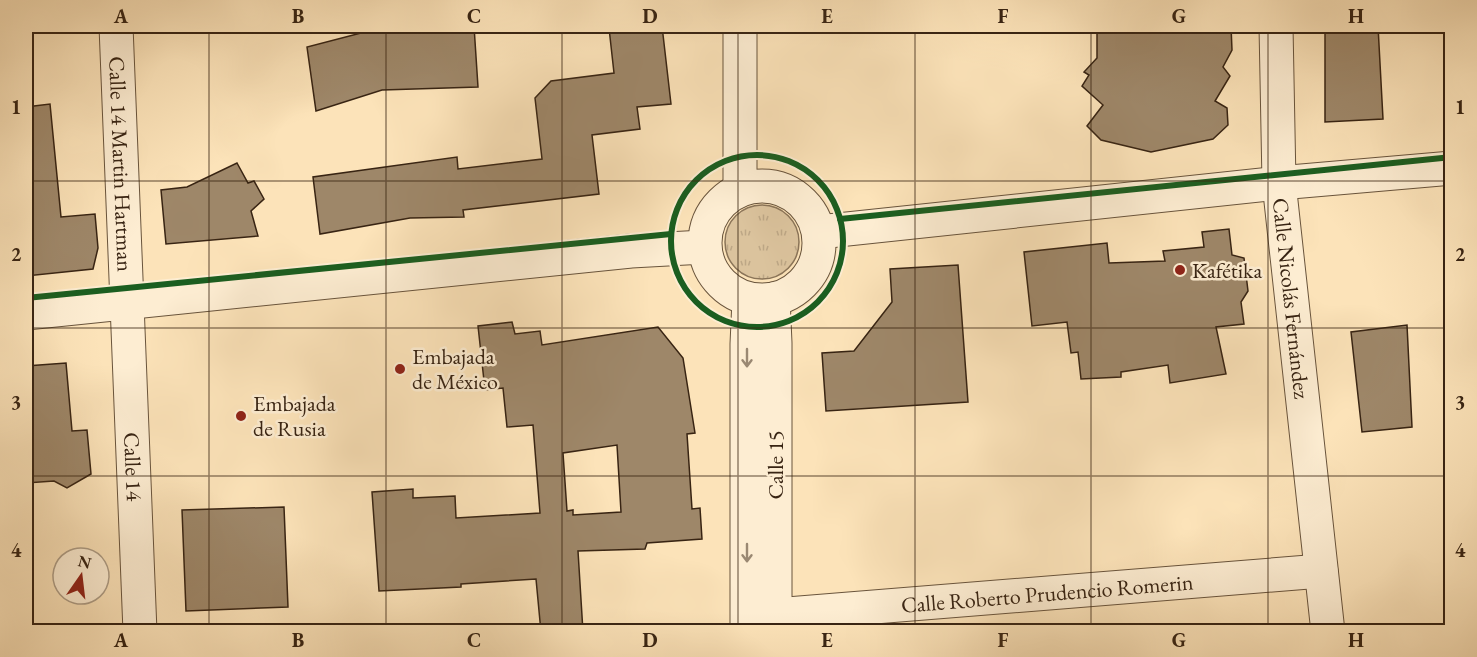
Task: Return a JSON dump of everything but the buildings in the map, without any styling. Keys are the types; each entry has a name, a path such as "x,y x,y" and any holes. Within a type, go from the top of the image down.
{"street":[{"name":"Calle 14 Martin Hartman","path":"116,26 127,303"},
{"path":"740,26 752,188"},
{"path":"752,188 760,146 760,26"},
{"name":"Calle Nicolás Fernández","path":"1276,26 1279,183 1328,632"},
{"path":"819,231 1279,183 1452,168"},
{"path":"752,188 779,189 794,196 806,206 819,231 819,252 814,268 805,282 792,292 761,300 729,290 717,279 709,265 704,247 706,229 714,212 727,198 752,188"},
{"path":"26,313 632,251 704,247"},
{"name":"Calle 15","path":"761,300 775,623"},
{"name":"Calle 15","path":"747,632 747,344 761,300"},
{"name":"Calle 14","path":"127,303 140,632"},
{"name":"Calle Roberto Prudencio Romerin","path":"775,623 1321,571"}],"green space":[{"path":"762,205 783,211 793,221 799,242 793,263 783,273 762,279 741,273 731,263 725,242 731,221 741,211"}],"cycle path":[{"path":"757,155 774,156 790,161 805,169 818,180 829,193 837,208 842,224 843,241 842,258 837,274 829,289 818,302 805,313 790,321 774,326 757,327 740,326 724,321 709,313 696,302 685,289 677,274 672,258 671,241 672,224 677,208 685,193 696,180 709,169 724,161 740,156 757,155"},
{"path":"840,219 1452,157"},
{"path":"26,298 671,234"}],"place":[{"name":"Kafétika","path":"1180,270"},
{"name":"Embajada de México","path":"400,369"},
{"name":"Embajada de Rusia","path":"241,416"}]}
